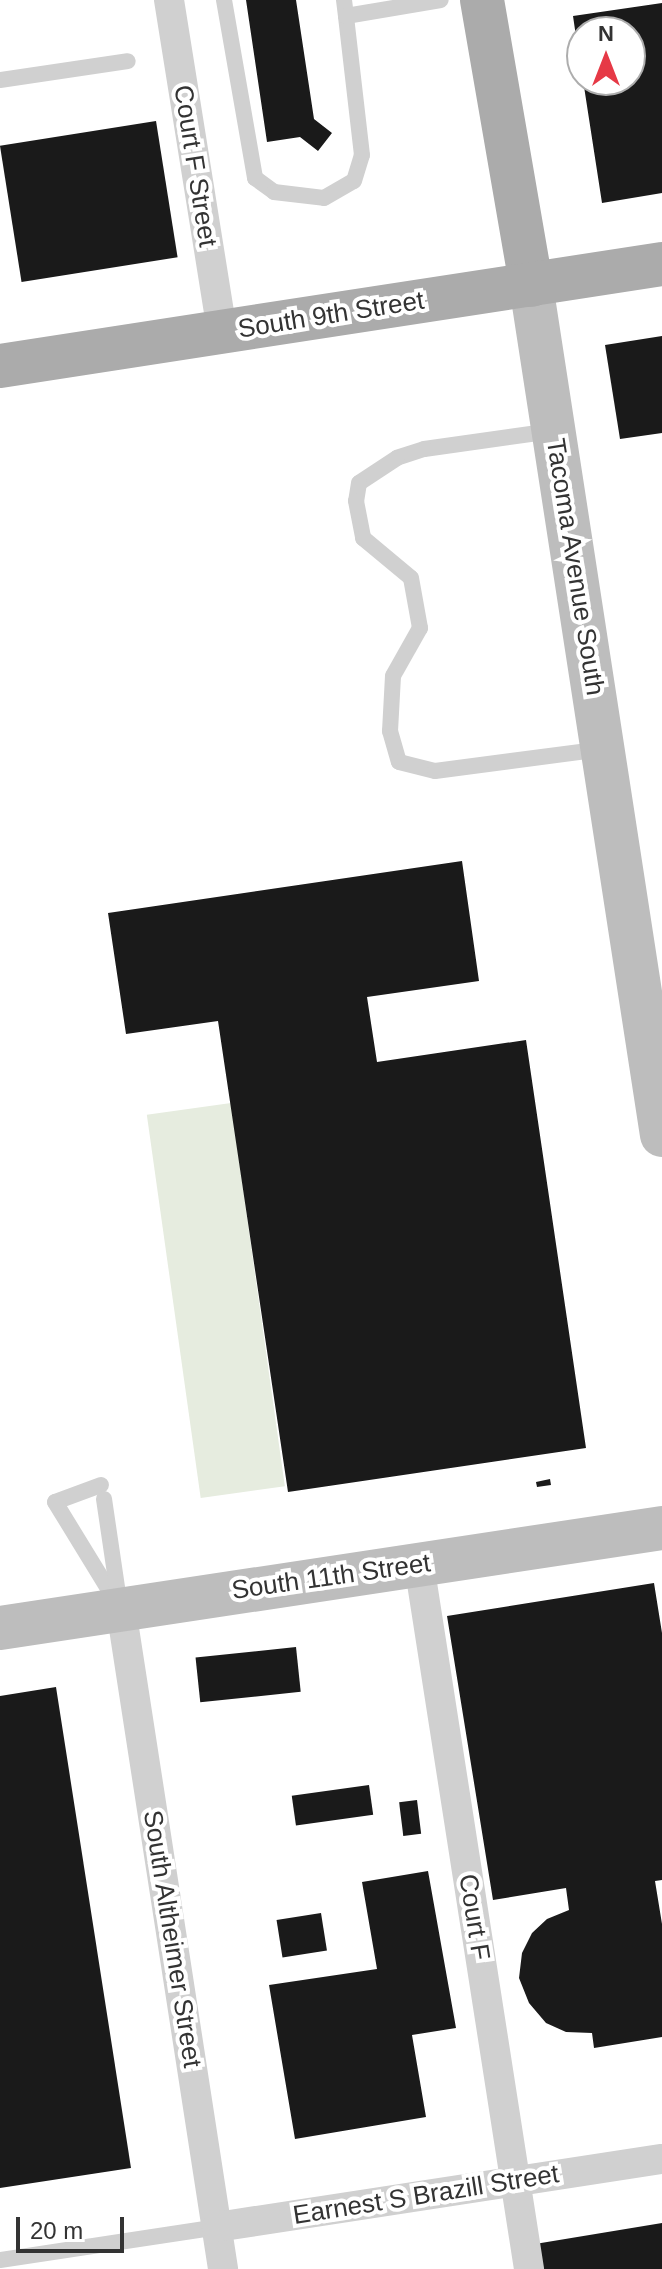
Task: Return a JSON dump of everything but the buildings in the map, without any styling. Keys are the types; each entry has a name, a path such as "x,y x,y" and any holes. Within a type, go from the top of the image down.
{"main road":[{"name":"Tacoma Avenue South","path":"482,0 531,285 662,1135"},
{"name":"South 9th Street","path":"0,366 662,264"},
{"name":"South 11th Street","path":"0,1628 662,1528"}],"street":[{"name":"Court F Street","path":"169,0 222,332"},
{"name":"Court F","path":"419,1564 529,2269"},
{"name":"South Altheimer Street","path":"121,1609 223,2269"},
{"name":"Earnest S Brazill Street","path":"217,2227 662,2159"}],"lane":[{"path":"224,0 255,178 274,192 324,198 354,181 362,155 345,8 441,0"},
{"path":"0,80 128,61"},
{"path":"553,431 424,449 397,458 359,483 356,501 363,538 411,578 420,628 393,676 390,731 399,762 435,771 603,749"},
{"path":"103,1492 121,1609 55,1502 103,1492"},
{"name":"Earnest S Brazill Street","path":"0,2260 217,2227"}],"shaded area":[{"path":"231,1103 285,1486 201,1498 147,1115"}]}
